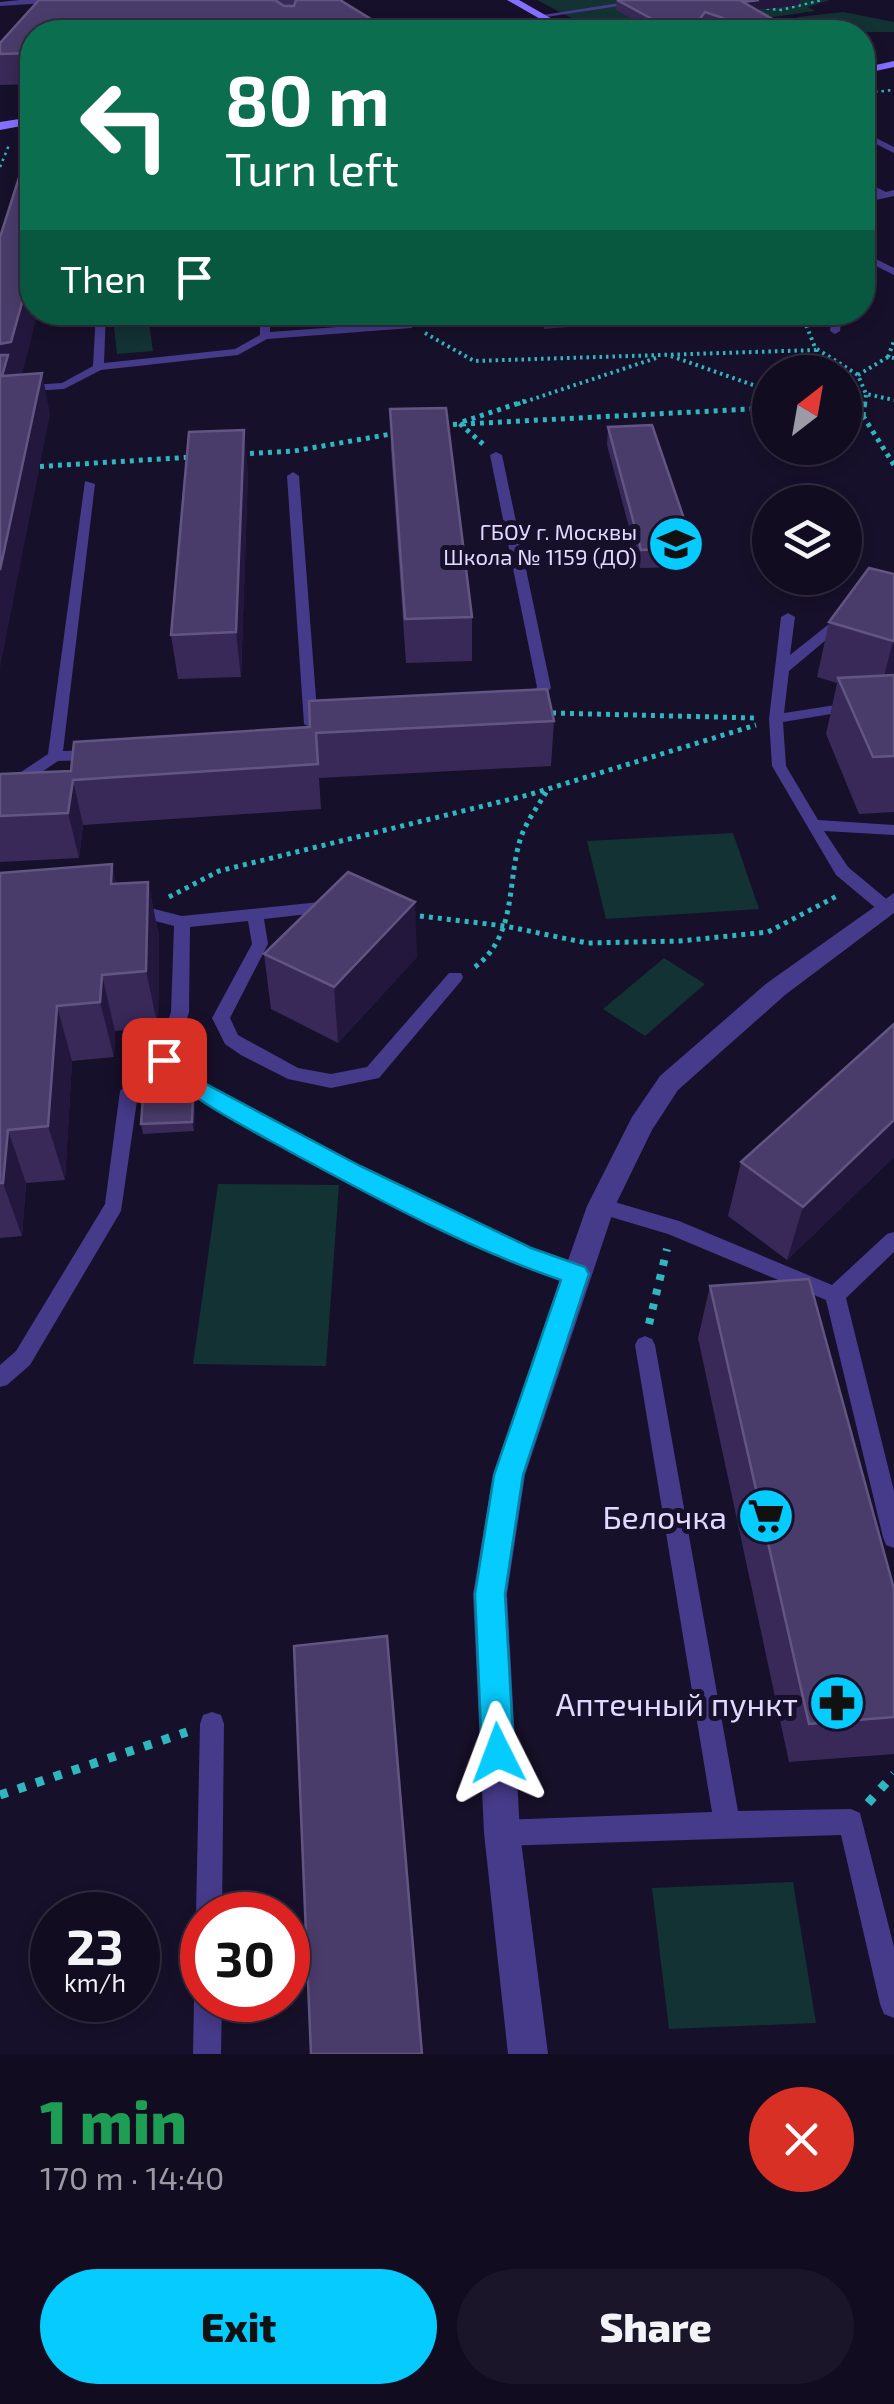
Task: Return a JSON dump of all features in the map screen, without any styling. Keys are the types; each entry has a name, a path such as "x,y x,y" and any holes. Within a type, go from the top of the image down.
{"street":[{"path":"512,0 548,20"},
{"path":"11,110 20,110"},
{"path":"528,2054 502,1833 490,1594 509,1475 600,1206 640,1124 669,1082 776,989 889,903"}],"lane":[{"path":"21,3 37,0"},
{"path":"0,4 87,0"},
{"path":"540,16 653,0"},
{"path":"98,368 100,325"},
{"path":"265,325 266,336"},
{"path":"0,390 64,386 98,368 238,352 266,336 355,325"},
{"path":"835,330 836,325"},
{"path":"496,455 544,688 522,712 503,713"},
{"path":"293,476 311,724"},
{"path":"55,756 88,484"},
{"path":"782,669 851,613 865,616"},
{"path":"788,617 776,718 779,766 842,871 889,903"},
{"path":"776,718 849,707 894,710"},
{"path":"298,735 311,724 330,723"},
{"path":"0,780 22,779 55,756 113,754"},
{"path":"814,825 894,830"},
{"path":"106,912 144,910 182,922 335,906"},
{"path":"255,914 260,944 221,1018 231,1038 294,1074 332,1081 372,1074 456,977"},
{"path":"0,1378 23,1358 114,1205 129,1090 164,1060 180,1012 182,922"},
{"path":"164,1060 198,1090 352,1173 522,1256 576,1274"},
{"path":"600,1206 672,1227 835,1295"},
{"path":"835,1295 894,1240"},
{"path":"835,1295 894,1537"},
{"path":"645,1345 727,1824"},
{"path":"210,1892 212,1724"},
{"path":"502,1833 851,1822 894,2004"},
{"path":"208,2022 208,2054"}],"path":[{"path":"746,6 781,10 822,0"},
{"path":"422,325 474,362 816,350 824,355"},
{"path":"806,325 816,350"},
{"path":"816,350 835,330"},
{"path":"862,374 891,357 894,341"},
{"path":"441,426 666,354 752,385"},
{"path":"862,385 866,394 863,416 894,465"},
{"path":"866,394 894,400"},
{"path":"460,422 752,409"},
{"path":"460,422 496,455"},
{"path":"239,454 294,451 404,432"},
{"path":"18,468 202,456"},
{"path":"522,712 776,718"},
{"path":"144,910 220,871 548,788 776,718"},
{"path":"456,977 488,960 505,926 521,837 548,788"},
{"path":"392,913 505,926 587,943 680,942 768,932 858,884"},
{"path":"645,1345 672,1227"},
{"path":"0,1795 212,1724"},
{"path":"851,1822 894,1774"}],"green space":[{"path":"537,0 830,0 808,7 815,11 751,20 575,20"},
{"path":"843,12 894,22 894,32 875,32 875,20 794,20"},
{"path":"149,325 153,351 117,354 114,326"},
{"path":"733,833 759,909 606,919 587,841"},
{"path":"664,958 705,984 645,1036 603,1009"},
{"path":"218,1184 339,1185 326,1366 193,1364"},
{"path":"793,1882 816,2023 669,2029 652,1888"}],"building":[{"path":"39,0 275,0 284,6 294,6 296,0 340,0 372,20 21,20"},
{"path":"617,0 759,0 743,2 774,20 722,20 705,12 699,20 654,20"},
{"path":"20,21 20,53 0,54 0,43"},
{"path":"20,174 20,310 11,342 0,344 0,237"},
{"path":"0,355 8,355 2,376 42,373 0,570"},
{"path":"446,408 472,617 405,619 390,409"},
{"path":"652,425 694,548 641,550 608,427"},
{"path":"244,430 236,632 171,635 189,432"},
{"path":"869,568 894,574 893,641 829,622 849,595 862,595 862,577"},
{"path":"894,675 894,756 873,757 838,678"},
{"path":"547,689 554,721 316,733 318,764 73,780 68,813 0,816 0,774 71,771 74,742 310,727 309,701"},
{"path":"112,864 111,884 148,882 146,971 102,975 100,1002 57,1006 48,1126 8,1130 0,1183 0,873"},
{"path":"348,872 415,902 334,987 264,954"},
{"path":"894,1024 894,1120 803,1207 741,1162"},
{"path":"193,1095 192,1122 141,1124 143,1097"},
{"path":"809,1279 894,1589 894,1717 809,1724 710,1286"},
{"path":"387,1636 422,2054 311,2054 310,1892 304,1892 294,1646"}],"place":[{"name":"ГБОУ г. Москвы Школа № 1159 (ДО)","path":"676,544"},
{"name":"Белочка","path":"766,1516"},
{"name":"Аптечный пункт","path":"837,1703"}],"route":[{"path":"164,1060 198,1090 352,1173 522,1256 576,1274 509,1475 490,1594 498,1753"}]}
